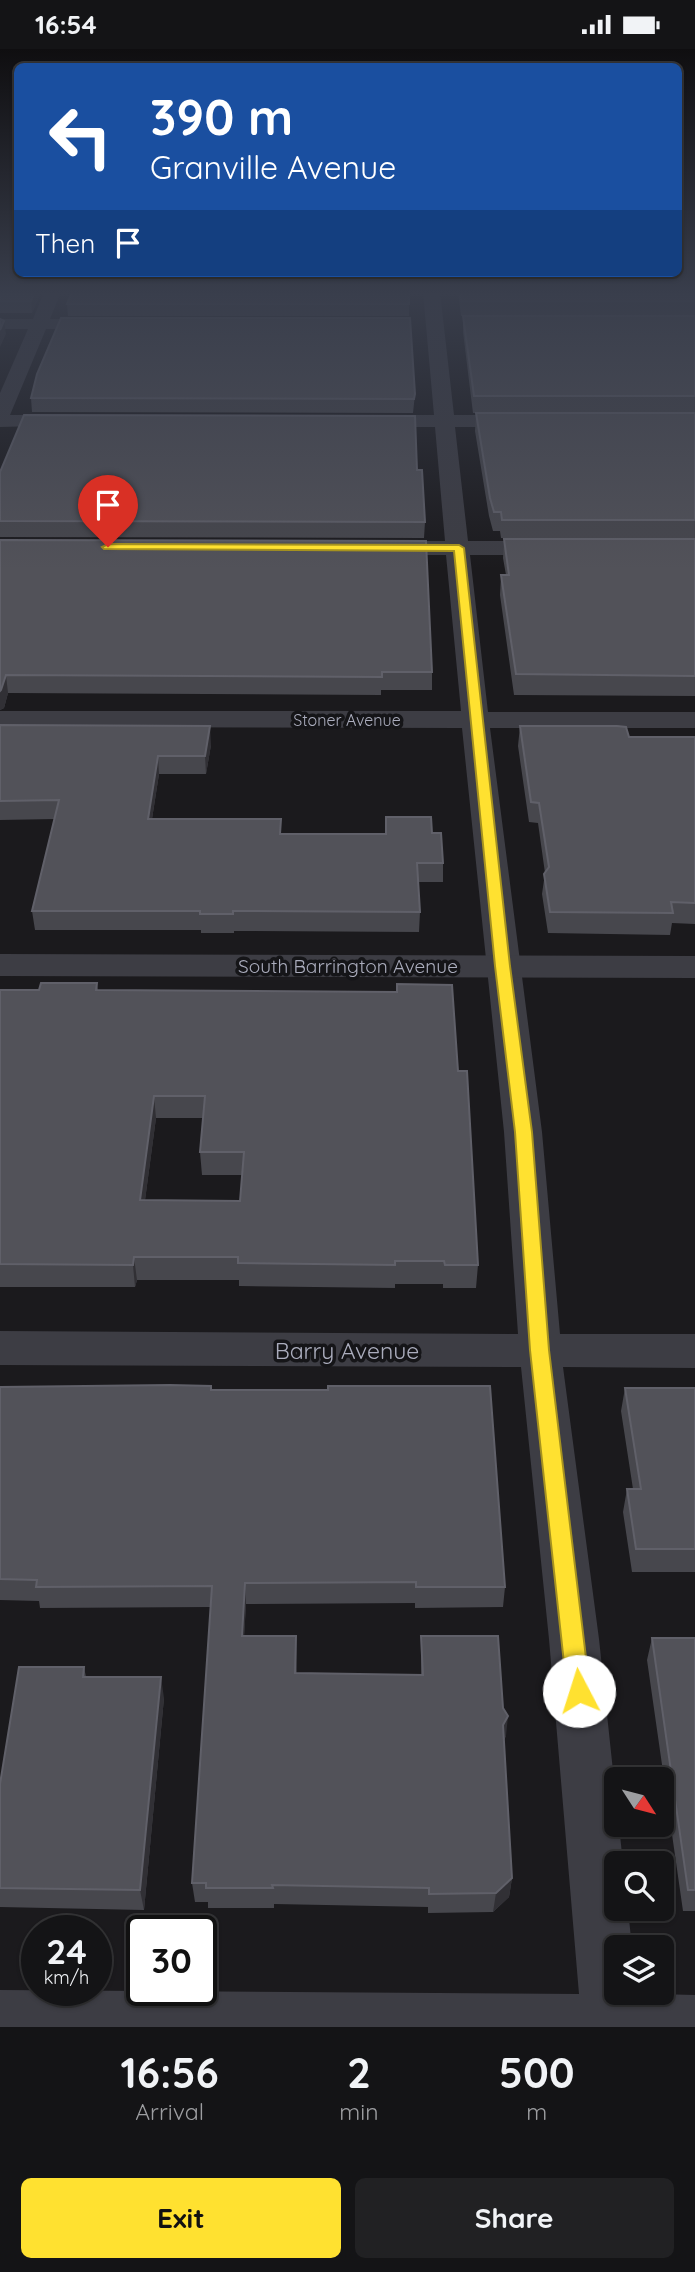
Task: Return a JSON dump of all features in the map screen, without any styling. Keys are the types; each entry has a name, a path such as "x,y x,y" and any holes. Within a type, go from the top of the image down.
{"street":[{"path":"14,384 0,418 90,421"},
{"path":"442,384 475,720 490,830 502,966 523,1132 540,1350 574,1639 611,2024"},
{"path":"340,421 547,421"},
{"path":"361,548 575,548"},
{"name":"Stoner Avenue","path":"0,719 695,720"},
{"name":"South Barrington Avenue","path":"0,965 695,967"},
{"name":"Barry Avenue","path":"0,1348 695,1351"},
{"path":"0,2019 695,2024"}],"building":[{"path":"34,384 414,384 415,394 414,399 31,398"},
{"path":"472,384 695,384 695,396 474,396"},
{"path":"476,413 695,413 695,520 502,520 501,512 494,512 490,498"},
{"path":"24,415 415,416 417,470 422,470 425,522 0,521 0,472"},
{"path":"504,539 695,539 695,676 516,674 501,575 509,575"},
{"path":"0,540 426,541 432,672 382,672 382,677 6,675 0,691"},
{"path":"0,725 210,726 205,756 158,756 148,819 281,819 280,834 386,834 386,817 431,817 432,833 441,833 443,863 417,863 420,912 233,911 233,914 200,914 200,911 32,911 59,800 0,801"},
{"path":"520,726 617,726 626,727 629,737 695,737 695,903 671,902 673,913 550,912 544,874 549,867 539,803 531,802"},
{"path":"41,983 97,983 96,990 397,992 397,984 452,985 458,1071 467,1071 478,1265 445,1265 444,1261 395,1261 395,1265 238,1263 238,1257 134,1257 133,1265 0,1264 0,990 39,990","holes":["154,1096 205,1096 200,1152 244,1152 240,1201 140,1200"]},
{"path":"211,1386 211,1390 328,1390 328,1386 490,1386 505,1587 416,1587 416,1582 245,1583 242,1636 296,1636 295,1673 423,1675 421,1636 498,1636 503,1708 508,1716 503,1725 512,1878 496,1893 429,1894 429,1888 272,1885 273,1888 206,1888 206,1883 192,1883 212,1586 36,1587 37,1580 0,1579 0,1387"},
{"path":"625,1388 695,1388 695,1549 636,1549 627,1489 641,1489"},
{"path":"652,1638 695,1638 695,1890 688,1890 674,1792 674,1767 670,1767"},
{"path":"19,1667 84,1667 83,1677 161,1677 140,1890 0,1888 0,1784"}],"route":[{"path":"108,547 459,548 475,720 490,830 502,966 523,1132 540,1350 579,1691"}]}
